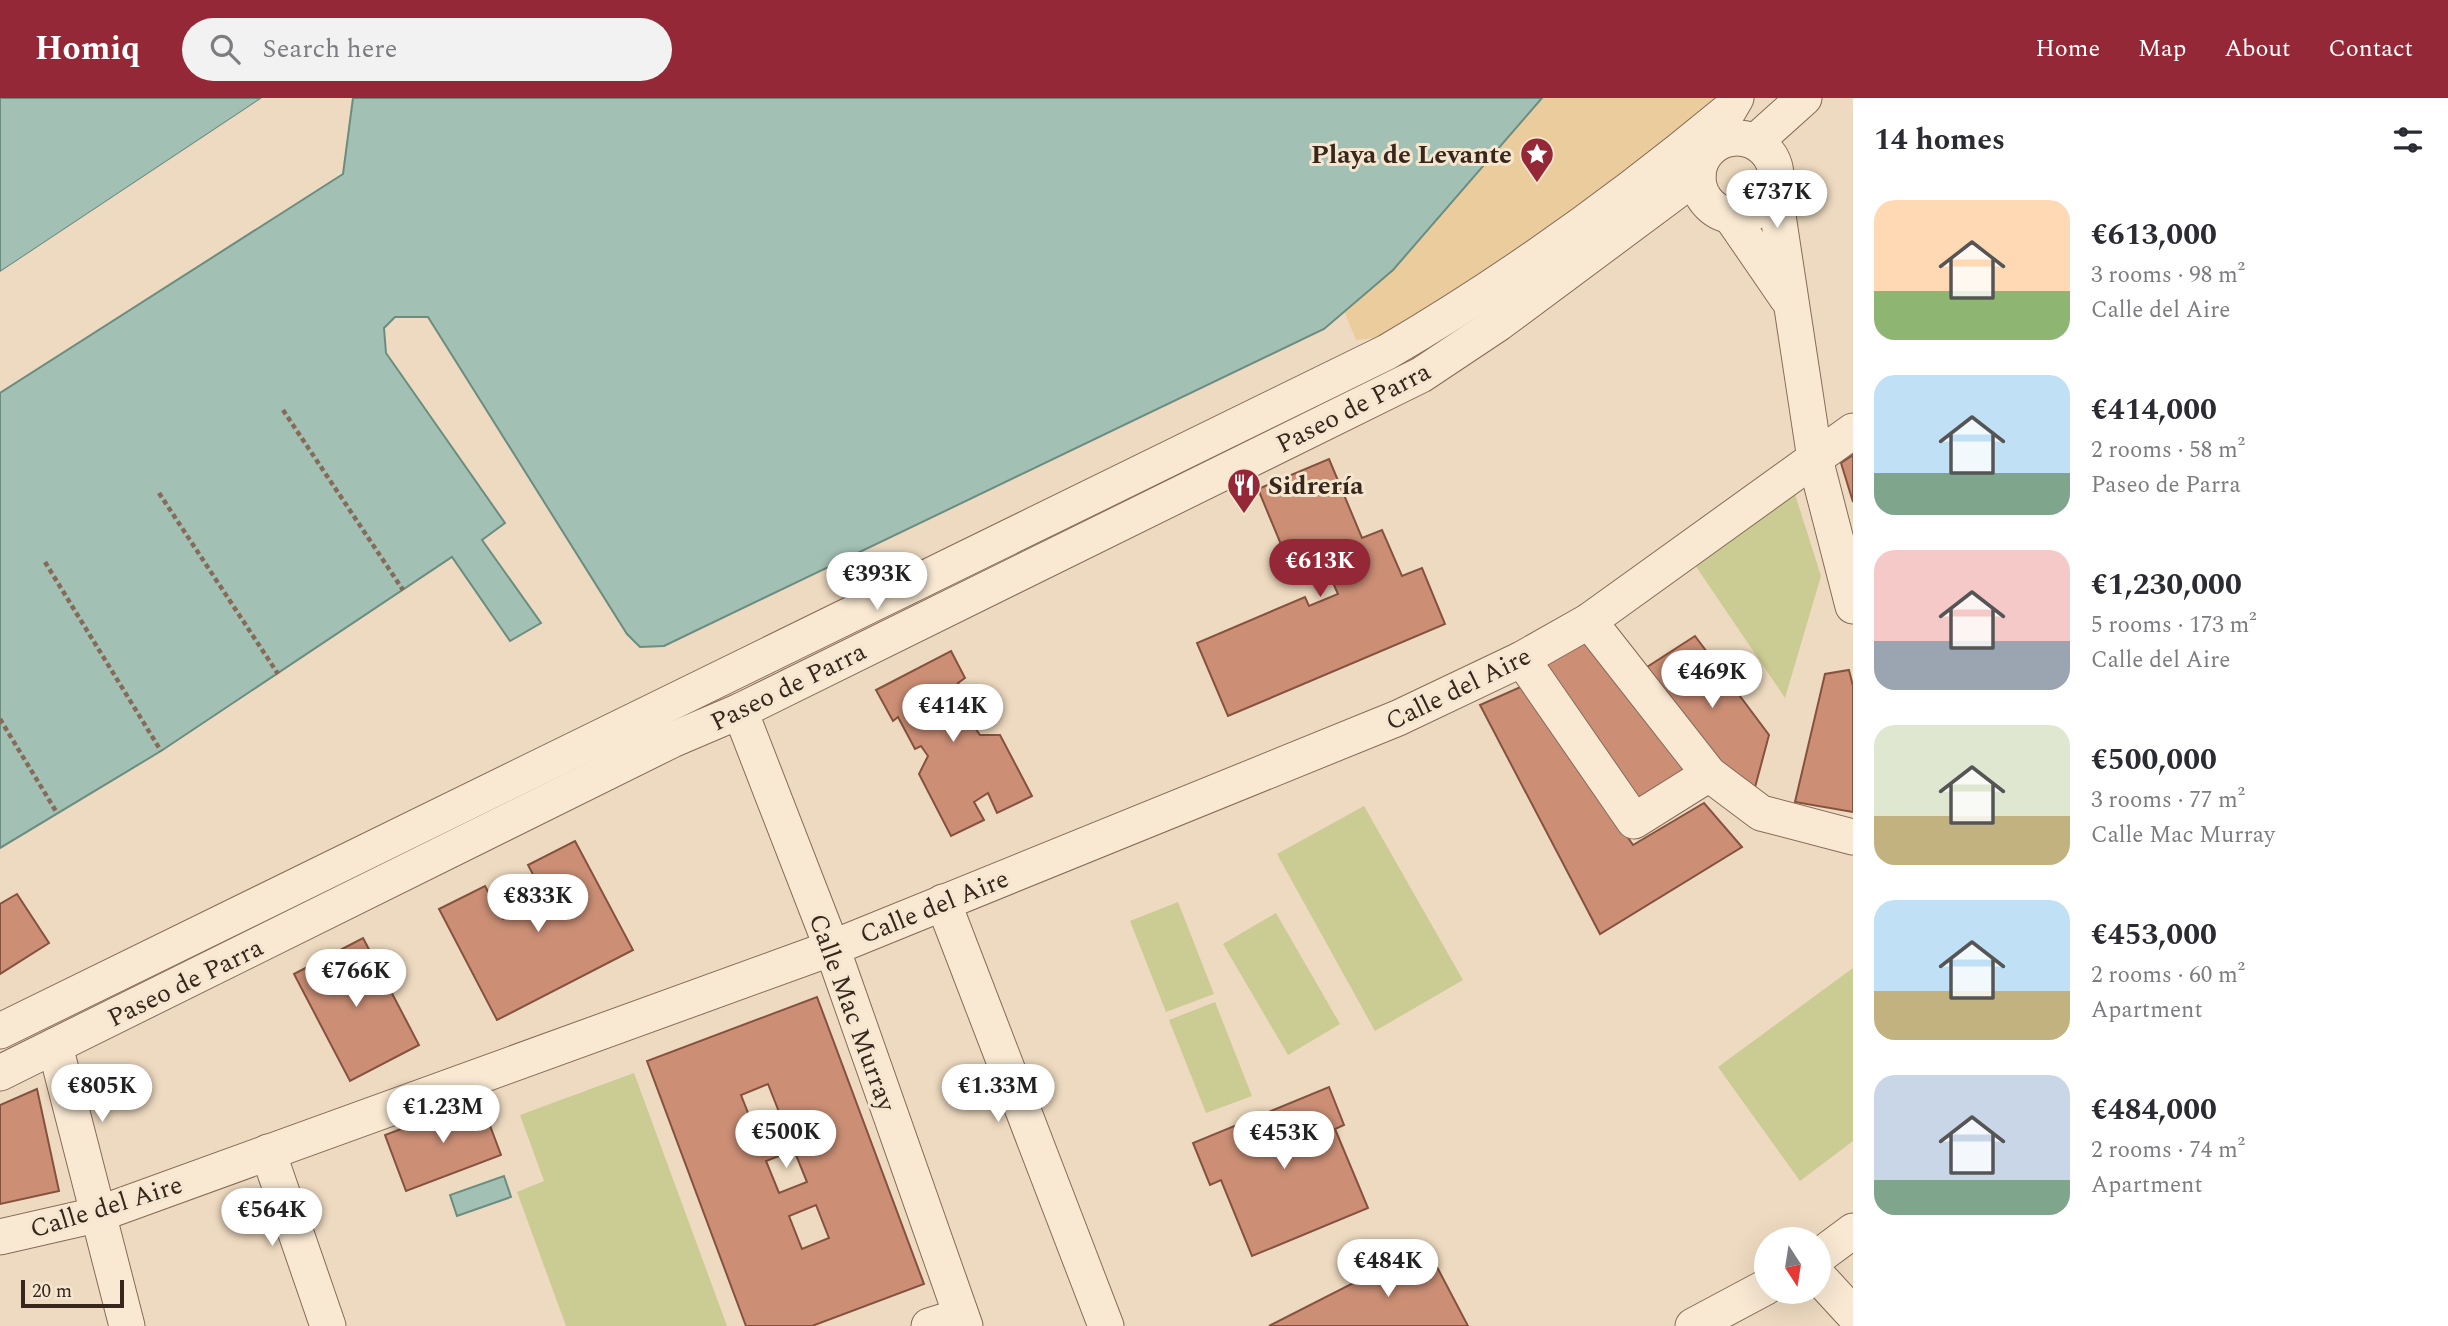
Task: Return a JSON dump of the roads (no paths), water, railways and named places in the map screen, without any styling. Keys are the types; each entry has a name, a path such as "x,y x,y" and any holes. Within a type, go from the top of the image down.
{"street":[{"path":"0,1031 1387,352 1480,297 1652,174 1728,110 1736,98"},
{"path":"1804,98 1755,142 1773,163 1774,188 1815,459 1853,606"},
{"name":"Paseo de Parra","path":"0,1073 672,740 740,711 1421,375 1499,323 1698,175 1705,155 1721,141 1740,138 1755,142"},
{"path":"1698,175 1698,185 1706,201 1716,210 1730,215 1747,214 1757,210 1774,188"},
{"path":"1730,215 1791,303"},
{"name":"Calle del Aire","path":"0,1237 96,1215 832,948 1398,718 1522,659 1589,621 1853,431"},
{"path":"1589,621 1709,774 1761,813 1853,837"},
{"path":"1522,659 1633,821 1709,774"},
{"name":"Calle Mac Murray","path":"740,711 832,948 951,1323"},
{"path":"943,902 1106,1326"},
{"path":"55,1046 96,1215 127,1326"},
{"path":"268,1152 328,1326"},
{"path":"1831,1247 1853,1231"},
{"path":"1831,1290 1853,1314"},
{"path":"1693,1326 1754,1293"}],"place":[{"name":"Playa de Levante","path":"1537,184"},
{"name":"Sidrería","path":"1244,515"}]}
